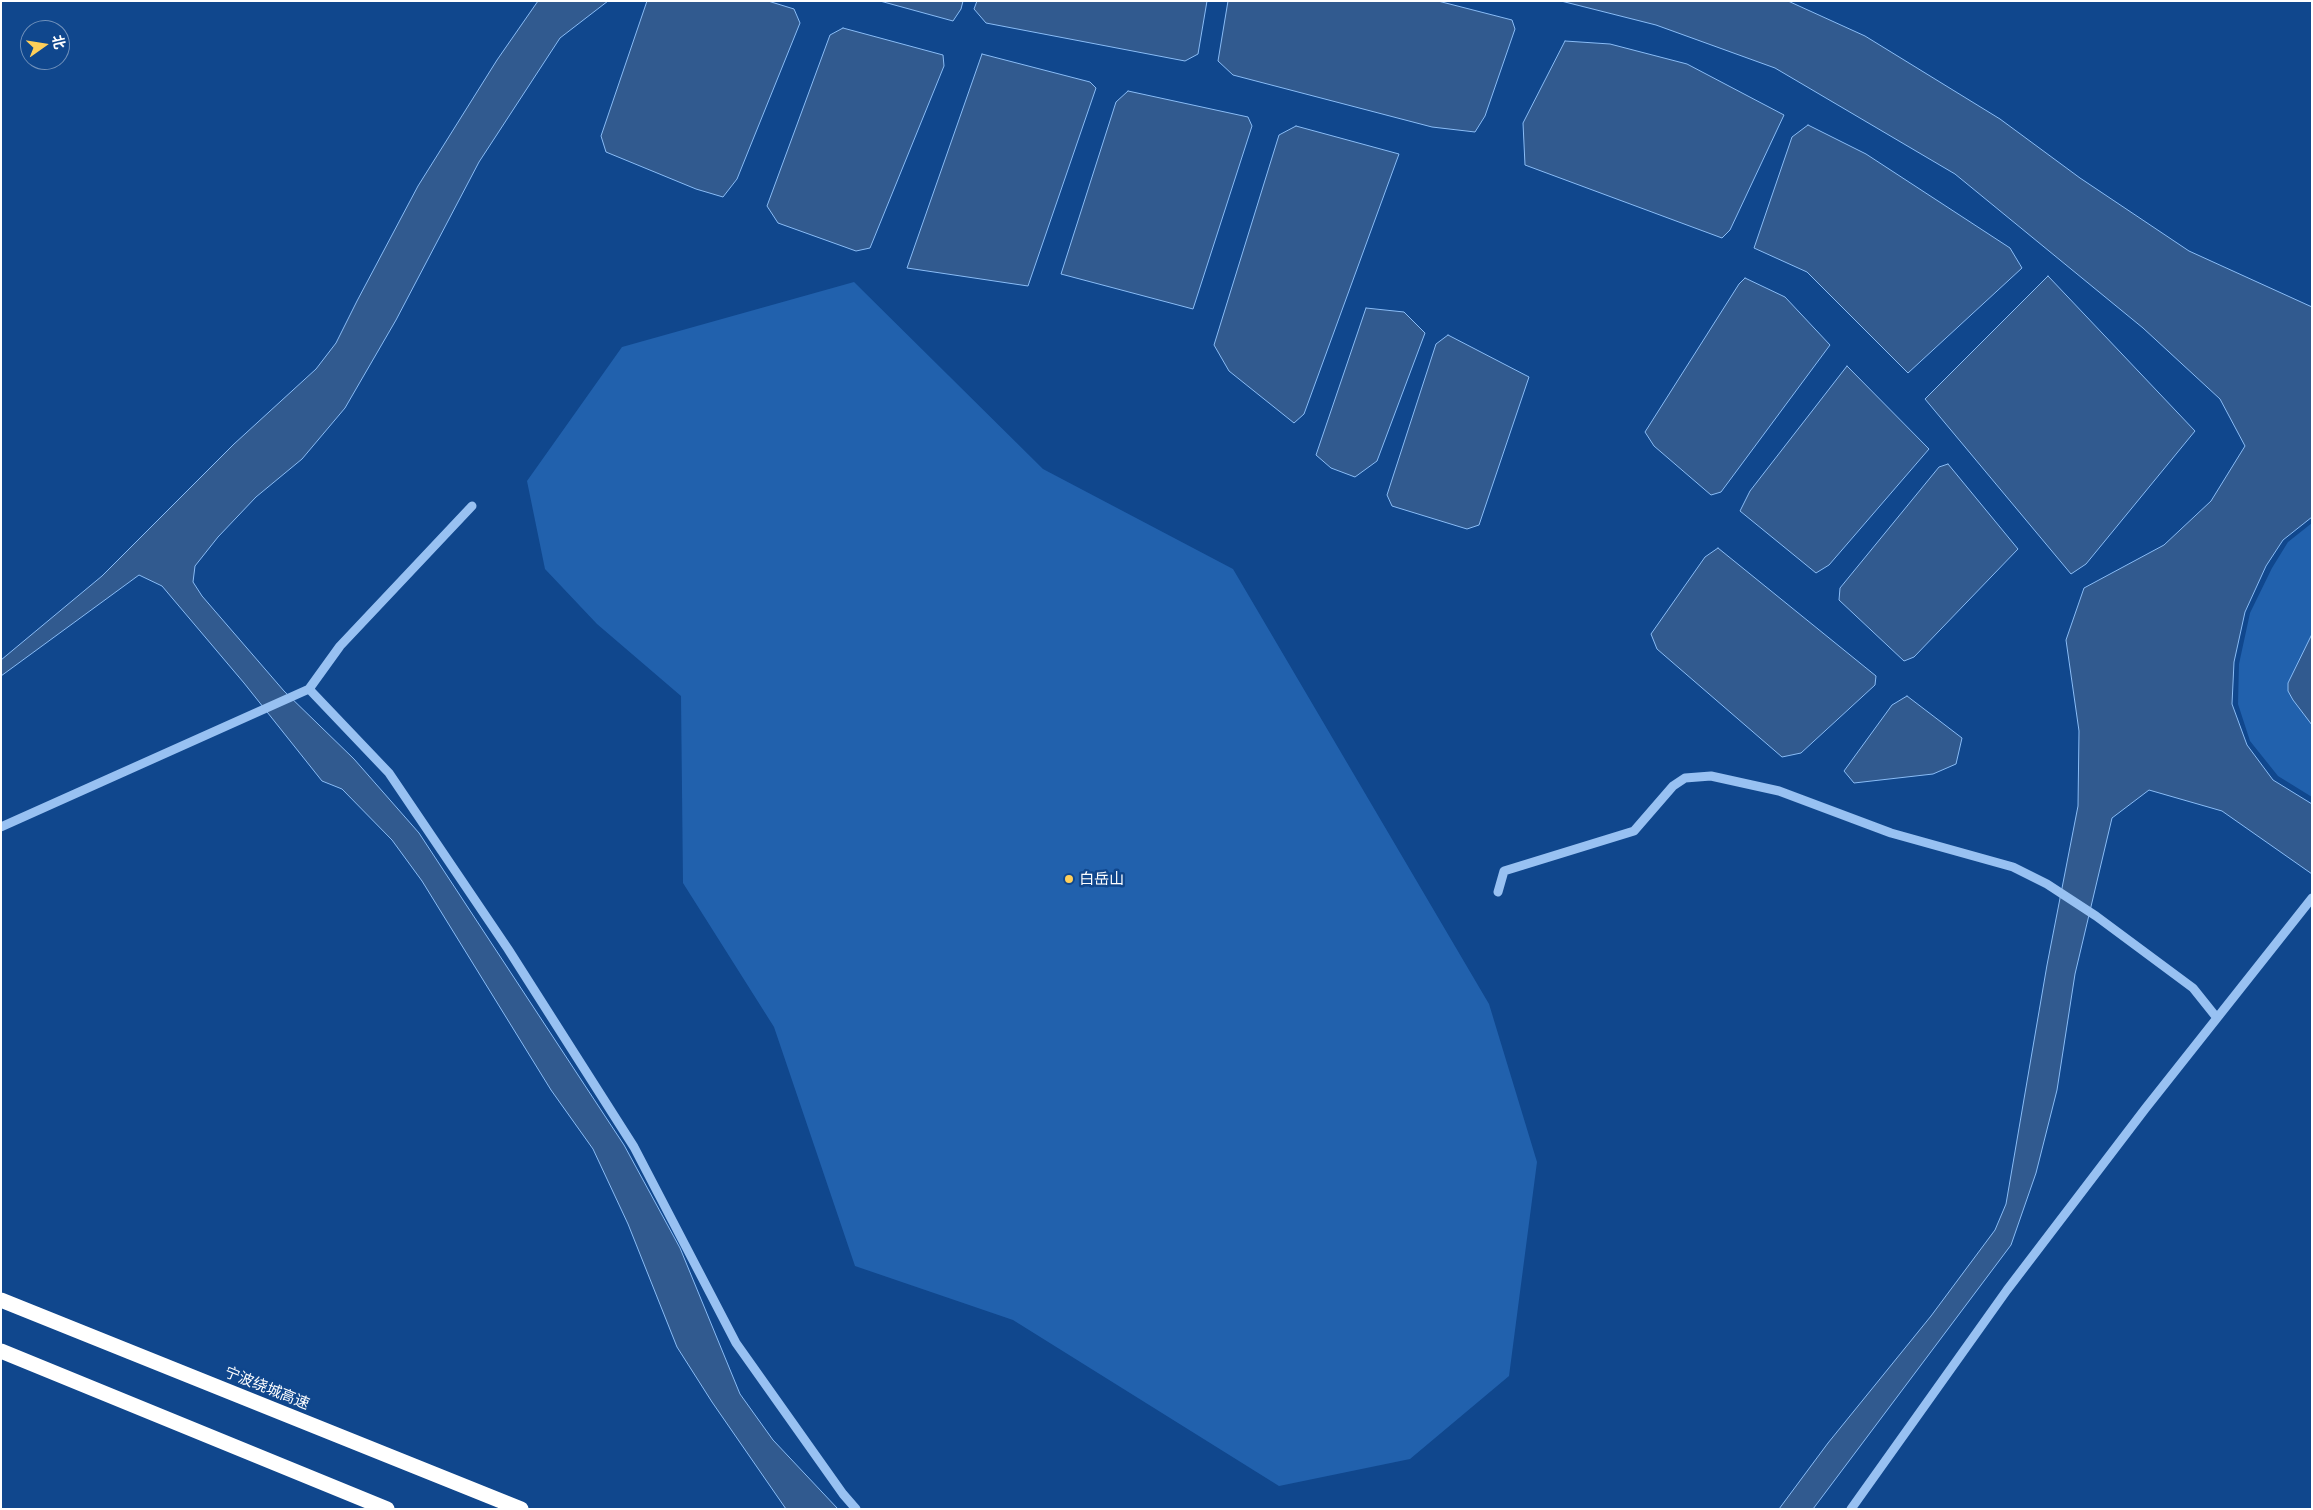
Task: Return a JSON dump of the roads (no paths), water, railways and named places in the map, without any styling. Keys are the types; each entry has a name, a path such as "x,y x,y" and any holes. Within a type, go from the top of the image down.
{"highway":[{"name":"宁波绕城高速","path":"1,1300 520,1509"},
{"path":"1,1352 387,1509"}],"street":[{"path":"1,827 309,689 340,646 472,506"},
{"path":"309,689 389,773 508,949 634,1147 736,1343 843,1494 856,1509"},
{"path":"1498,892 1504,871 1634,831 1673,786 1685,778 1711,776 1779,791 1891,833 2014,867 2047,884 2096,916 2193,988 2217,1018"},
{"path":"1851,1509 2007,1290 2312,898"}],"place":[{"name":"白岳山","path":"1069,879"}]}
